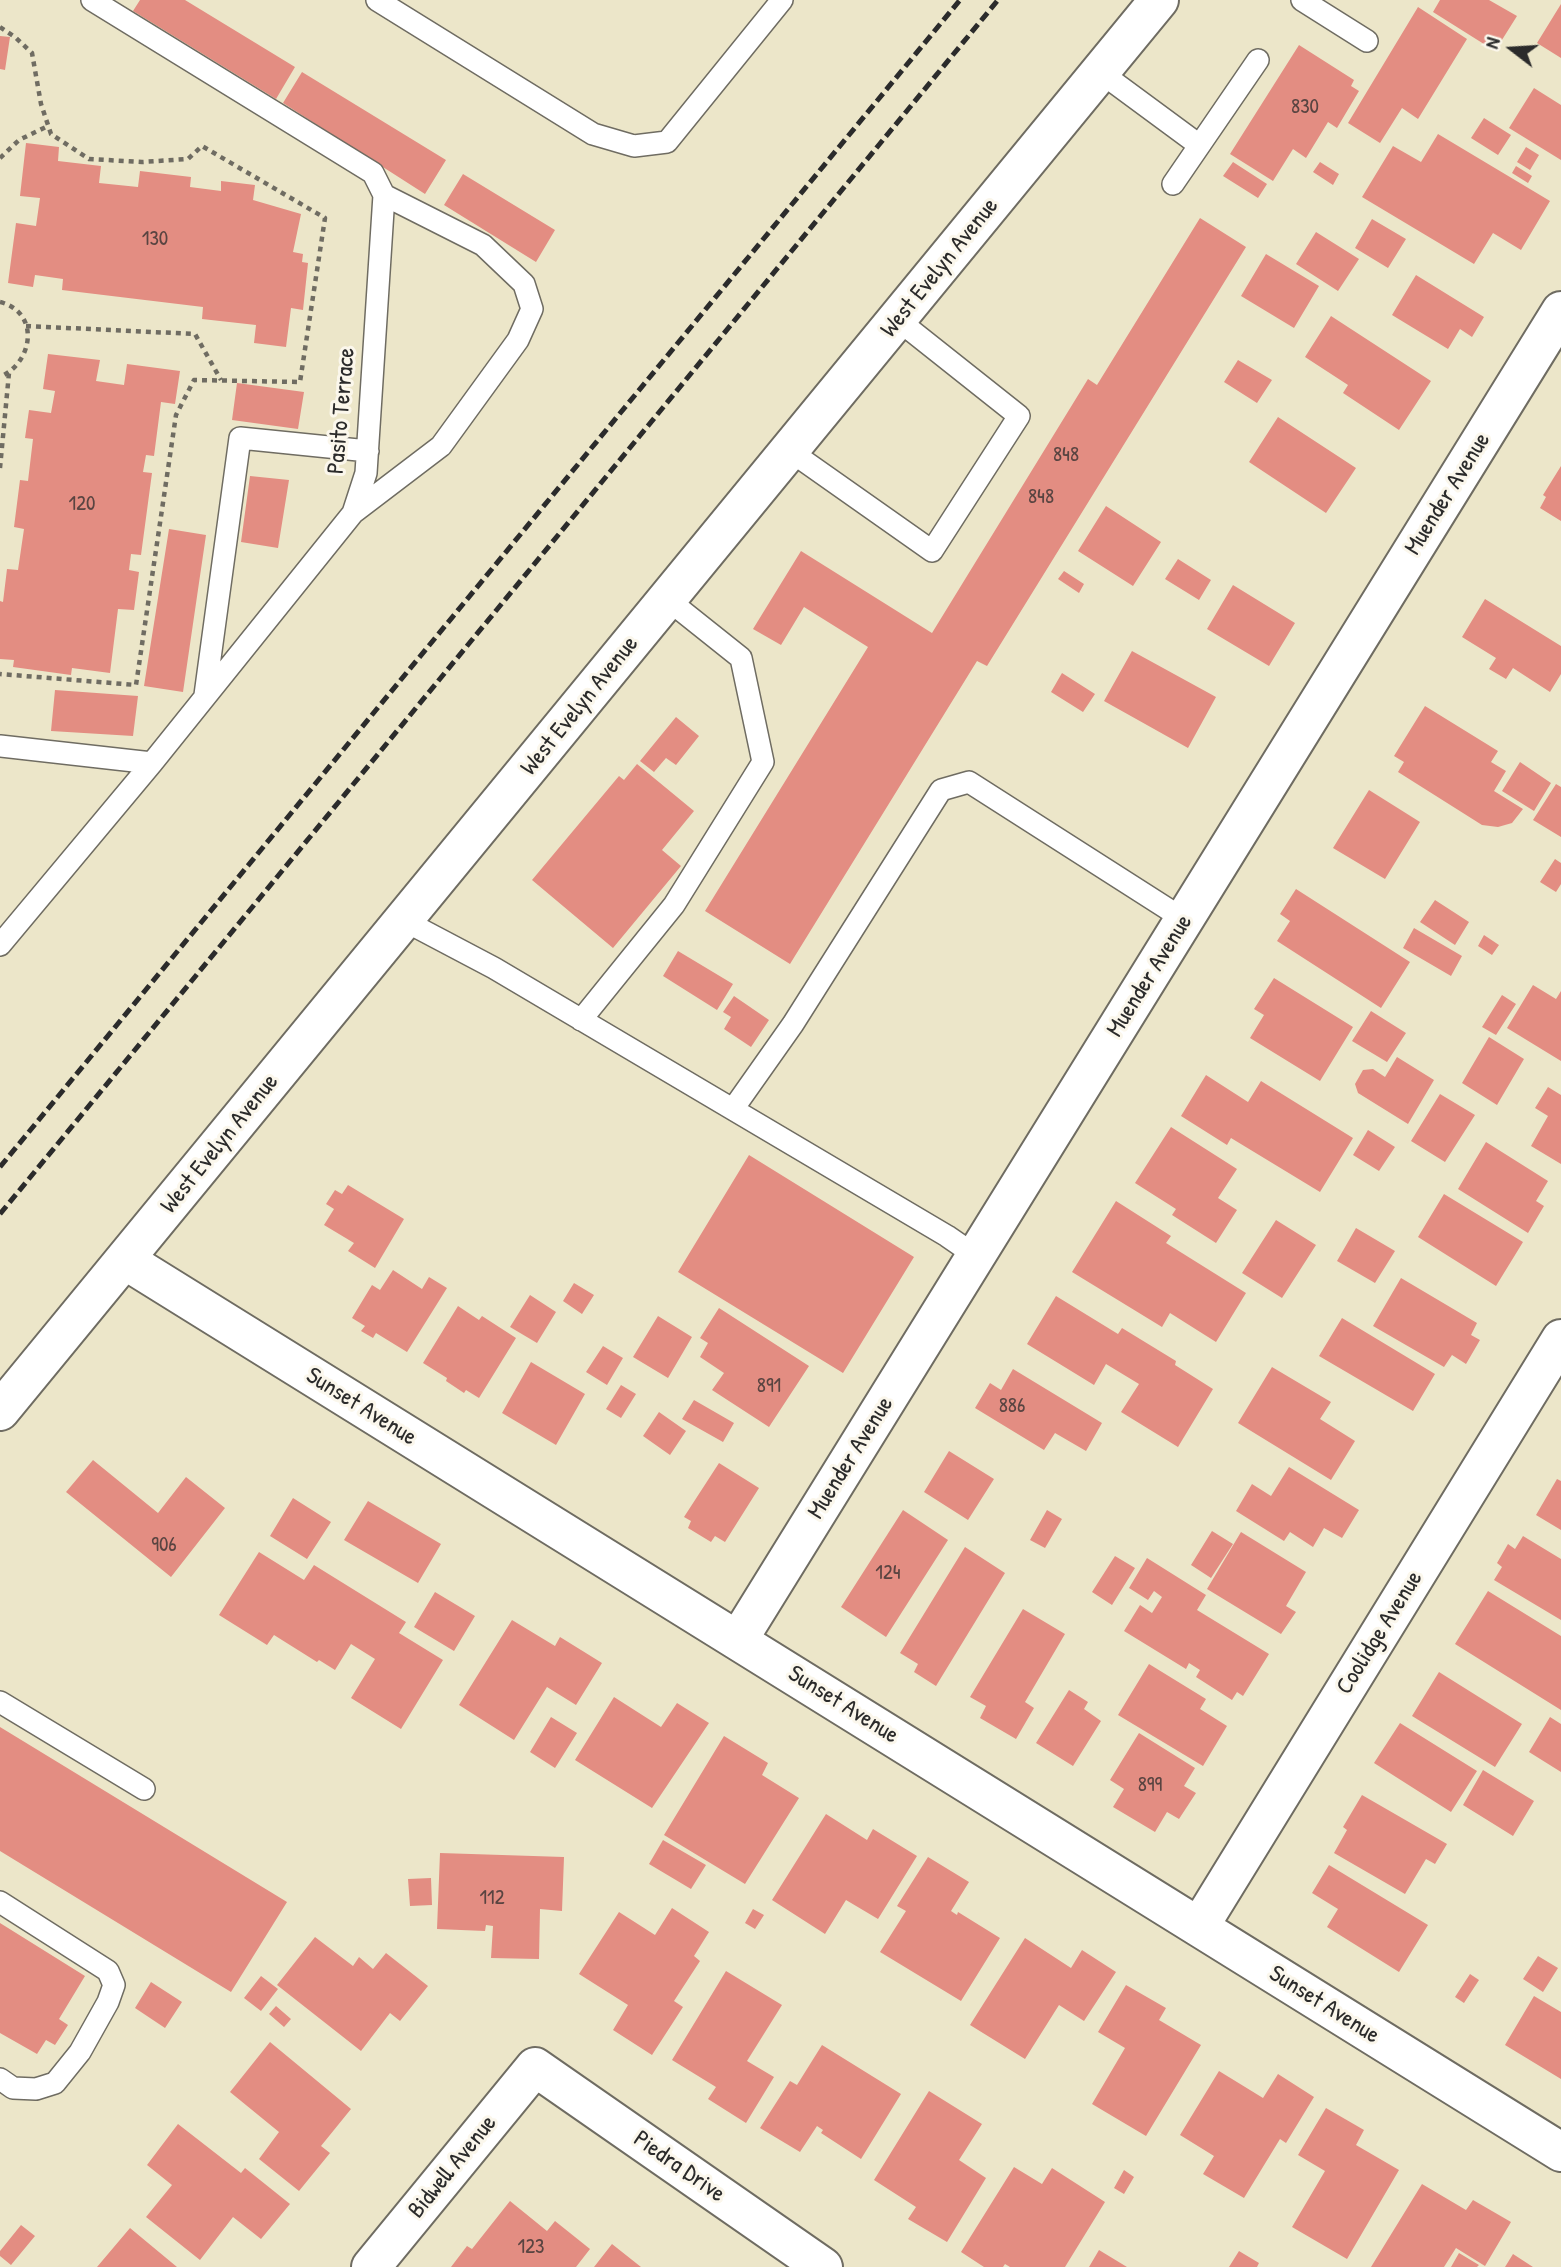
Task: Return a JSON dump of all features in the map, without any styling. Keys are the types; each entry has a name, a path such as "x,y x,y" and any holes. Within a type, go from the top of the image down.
{"street":[{"name":"West Evelyn Avenue","path":"0,1411 1159,0"},
{"name":"Muender Avenue","path":"738,1640 1561,311"},
{"name":"Sunset Avenue","path":"125,1260 1561,2152"},
{"name":"Coolidge Avenue","path":"1199,1927 1561,1339"},
{"name":"Bidwell Avenue","path":"371,2267 535,2067"},
{"name":"Piedra Drive","path":"535,2067 823,2267"}],"lane":[{"path":"92,0 373,173 384,195 482,245 524,284 532,309 518,340 441,446 353,513"},
{"path":"377,0 593,134 634,146 667,142 782,0"},
{"path":"1302,0 1325,6 1367,41"},
{"path":"1173,184 1258,60"},
{"path":"1100,72 1199,145"},
{"name":"Pasito Terrace","path":"0,944 152,763 353,513 366,473 384,195"},
{"path":"790,451 932,551 1019,416 898,320"},
{"path":"205,697 240,438 368,451"},
{"path":"582,1020 674,905 762,762 741,658 667,599"},
{"path":"0,746 152,763"},
{"path":"733,1109 793,1024 941,790 969,782 1185,920"},
{"path":"403,920 495,968 947,1236 976,1256"},
{"path":"0,1702 144,1789"},
{"path":"0,1902 108,1970 114,1985 108,2002 80,2052 55,2083 36,2089 13,2088 0,2079"}],"path":[{"path":"0,27 32,53 41,104 51,134 89,159 142,162 188,159 202,146 325,218 300,382 194,380 176,415 136,685 0,674"},
{"path":"0,158 19,140 48,125"},
{"path":"0,302 18,312 26,326 28,341 24,356 15,369 0,377"},
{"path":"26,326 195,334 222,380"},
{"path":"0,468 9,373"}],"building":[{"path":"140,0 185,0 295,67 276,99 133,11"},
{"path":"1440,0 1489,0 1517,16 1495,51 1433,12"},
{"path":"1561,4 1561,58 1537,43"},
{"path":"1418,7 1467,39 1418,119 1402,108 1380,143 1348,123"},
{"path":"0,36 10,37 5,70 0,69"},
{"path":"1299,45 1354,80 1351,86 1359,91 1337,128 1328,122 1306,158 1293,149 1273,181 1230,154"},
{"path":"302,72 446,160 425,194 283,103"},
{"path":"1534,88 1561,105 1561,160 1509,128"},
{"path":"1484,118 1511,135 1498,155 1471,138"},
{"path":"1438,134 1550,201 1521,250 1493,233 1474,264 1362,197 1393,146 1421,162"},
{"path":"26,143 59,147 58,161 101,166 99,183 138,187 140,171 191,177 190,187 221,191 221,181 255,185 253,200 301,214 293,252 303,254 302,262 308,263 303,310 291,308 286,347 254,343 256,325 202,319 203,307 62,290 63,279 35,275 33,287 8,283 16,223 36,226 40,198 20,196"},
{"path":"1526,147 1539,155 1530,170 1517,162"},
{"path":"1233,162 1267,184 1258,198 1223,176"},
{"path":"1320,162 1339,174 1333,185 1313,172"},
{"path":"1516,166 1532,176 1528,183 1512,173"},
{"path":"463,174 555,230 536,262 444,205"},
{"path":"1200,218 1246,247 987,666 977,661 790,964 705,911 868,647 804,607 781,645 753,629 801,551 932,633 1088,379 1097,385"},
{"path":"1372,219 1406,239 1388,268 1355,248"},
{"path":"1316,232 1359,259 1338,291 1296,264"},
{"path":"1266,254 1319,286 1294,328 1241,296"},
{"path":"1416,275 1484,317 1472,337 1460,329 1448,349 1392,315"},
{"path":"1331,316 1431,381 1399,430 1343,393 1348,385 1305,357"},
{"path":"48,354 100,360 96,381 124,385 127,364 180,371 175,404 161,402 154,456 146,455 143,472 152,473 141,555 131,554 129,570 139,572 134,610 118,609 110,673 72,668 71,675 13,667 14,660 0,659 0,601 3,602 7,569 18,570 24,529 14,527 20,480 28,481 33,439 25,438 29,410 51,413 55,391 43,389"},
{"path":"1238,360 1272,380 1257,403 1224,382"},
{"path":"237,383 304,392 298,429 232,420"},
{"path":"1278,417 1356,468 1326,513 1249,462"},
{"path":"1561,466 1561,521 1540,508 1546,497 1543,495"},
{"path":"250,476 289,480 278,548 241,542"},
{"path":"1106,506 1161,542 1133,586 1078,551"},
{"path":"169,529 206,535 183,692 144,686"},
{"path":"1178,559 1211,580 1199,600 1165,579"},
{"path":"1064,571 1084,584 1079,593 1058,579"},
{"path":"1233,585 1295,623 1269,666 1207,629"},
{"path":"1485,599 1561,646 1561,674 1550,692 1513,668 1506,679 1489,669 1496,658 1462,637"},
{"path":"1132,651 1216,697 1188,748 1104,701"},
{"path":"1062,673 1095,694 1083,712 1051,692"},
{"path":"55,690 138,696 133,736 51,731"},
{"path":"1425,706 1498,751 1491,762 1506,771 1494,791 1523,809 1512,823 1498,827 1482,825 1398,772 1404,762 1394,756"},
{"path":"676,717 699,736 676,765 666,758 654,772 640,761"},
{"path":"1520,762 1551,783 1534,811 1502,791"},
{"path":"637,764 694,811 662,850 681,866 613,948 532,880 619,776 624,780"},
{"path":"1556,784 1561,787 1561,837 1533,820"},
{"path":"1369,790 1420,822 1385,879 1333,848"},
{"path":"1555,859 1561,863 1561,884 1556,892 1540,882"},
{"path":"1296,889 1410,962 1381,1008 1277,941 1290,921 1280,914"},
{"path":"1435,900 1469,922 1455,945 1420,922"},
{"path":"1414,928 1462,956 1451,976 1403,948"},
{"path":"1484,935 1499,945 1492,955 1478,946"},
{"path":"678,951 733,984 717,1010 663,976"},
{"path":"1274,978 1353,1027 1320,1081 1250,1038 1264,1015 1254,1009"},
{"path":"1533,985 1556,999 1561,991 1561,1061 1507,1028"},
{"path":"1502,995 1516,1004 1496,1035 1482,1027"},
{"path":"734,996 769,1020 751,1047 724,1029 731,1017 723,1012"},
{"path":"1371,1011 1406,1033 1387,1062 1352,1041"},
{"path":"1489,1037 1524,1059 1497,1105 1462,1083"},
{"path":"1397,1057 1434,1080 1408,1124 1358,1093 1355,1084 1363,1070 1373,1069 1385,1077"},
{"path":"1206,1075 1248,1102 1261,1081 1353,1138 1320,1192 1231,1138 1227,1145 1181,1116"},
{"path":"1548,1087 1561,1095 1561,1164 1531,1146 1548,1116 1535,1108"},
{"path":"1440,1094 1475,1115 1445,1162 1411,1141"},
{"path":"1171,1127 1237,1169 1218,1198 1237,1210 1216,1243 1172,1215 1176,1209 1135,1183"},
{"path":"1368,1130 1395,1147 1379,1171 1353,1155"},
{"path":"1486,1142 1548,1181 1536,1201 1544,1206 1528,1233 1458,1189"},
{"path":"749,1155 914,1257 843,1373 678,1272"},
{"path":"348,1185 404,1219 375,1268 348,1251 354,1243 324,1225 334,1209 326,1204 335,1190 342,1194"},
{"path":"1444,1194 1523,1242 1496,1286 1418,1237"},
{"path":"1116,1201 1171,1236 1166,1243 1246,1293 1216,1342 1170,1313 1162,1327 1072,1272"},
{"path":"1276,1220 1316,1245 1282,1298 1242,1273"},
{"path":"1356,1228 1395,1251 1375,1283 1337,1261"},
{"path":"393,1270 422,1289 429,1277 447,1288 407,1352 376,1333 373,1338 361,1331 365,1326 352,1318 372,1285 380,1290"},
{"path":"1401,1278 1477,1323 1471,1335 1480,1340 1466,1364 1452,1355 1444,1367 1373,1326"},
{"path":"574,1283 594,1295 582,1314 563,1301"},
{"path":"530,1295 556,1312 537,1343 510,1327"},
{"path":"1056,1296 1118,1334 1122,1328 1176,1361 1175,1365 1213,1389 1178,1447 1121,1412 1139,1384 1106,1364 1094,1385 1027,1344"},
{"path":"458,1306 479,1320 482,1316 516,1338 479,1398 466,1390 464,1393 423,1363"},
{"path":"719,1308 809,1366 769,1427 712,1390 724,1373 700,1357 708,1343 700,1338"},
{"path":"658,1316 692,1337 668,1378 633,1357"},
{"path":"1342,1318 1435,1374 1413,1411 1319,1356"},
{"path":"603,1346 623,1358 607,1385 586,1372"},
{"path":"531,1362 585,1394 556,1445 502,1413"},
{"path":"1272,1367 1331,1402 1320,1419 1355,1441 1331,1480 1238,1423"},
{"path":"1013,1369 1102,1423 1086,1451 1055,1433 1044,1450 975,1408 990,1383 1001,1390"},
{"path":"621,1385 636,1394 621,1418 606,1409"},
{"path":"694,1400 734,1423 723,1442 682,1419"},
{"path":"659,1412 686,1431 670,1455 643,1436"},
{"path":"949,1451 994,1479 968,1520 924,1492"},
{"path":"93,1460 158,1513 186,1477 225,1508 171,1577 66,1492"},
{"path":"719,1463 759,1488 725,1542 715,1536 711,1542 688,1528 691,1521 684,1517"},
{"path":"1289,1467 1359,1510 1342,1538 1324,1528 1313,1547 1290,1532 1284,1541 1236,1511 1252,1484 1271,1496"},
{"path":"1557,1479 1561,1481 1561,1530 1536,1515"},
{"path":"293,1498 331,1522 307,1559 270,1536"},
{"path":"368,1501 441,1544 418,1583 344,1540"},
{"path":"903,1510 948,1540 886,1637 841,1607"},
{"path":"1047,1510 1062,1519 1045,1548 1030,1540"},
{"path":"1212,1531 1233,1544 1211,1578 1191,1565"},
{"path":"1241,1532 1306,1572 1286,1606 1296,1612 1281,1634 1207,1589"},
{"path":"1523,1536 1561,1559 1561,1620 1494,1580 1502,1567 1497,1563 1508,1544 1515,1549"},
{"path":"965,1547 1005,1573 936,1686 914,1672 918,1664 900,1653"},
{"path":"259,1552 304,1580 314,1565 406,1622 399,1633 443,1660 401,1729 351,1698 375,1659 351,1644 335,1670 274,1635 267,1645 219,1615"},
{"path":"1115,1556 1135,1568 1112,1605 1092,1592"},
{"path":"1147,1558 1206,1595 1197,1610 1269,1654 1243,1696 1237,1692 1232,1700 1196,1677 1200,1670 1189,1663 1186,1669 1124,1631 1140,1605 1152,1613 1162,1597 1154,1591 1148,1600 1129,1588"},
{"path":"1488,1591 1561,1636 1561,1710 1455,1644"},
{"path":"435,1592 475,1616 454,1651 414,1627"},
{"path":"1023,1609 1065,1634 1025,1702 1034,1708 1016,1739 980,1718 986,1706 970,1697"},
{"path":"512,1620 555,1646 560,1637 602,1663 576,1705 547,1687 514,1740 459,1705"},
{"path":"1149,1664 1206,1699 1200,1709 1227,1726 1203,1766 1118,1715"},
{"path":"1439,1672 1522,1724 1495,1767 1412,1716"},
{"path":"1069,1690 1088,1702 1084,1709 1101,1721 1073,1766 1036,1743"},
{"path":"614,1697 661,1727 677,1703 709,1723 652,1808 575,1760"},
{"path":"551,1717 577,1733 555,1768 530,1752"},
{"path":"1550,1717 1561,1724 1561,1772 1529,1752"},
{"path":"1400,1723 1477,1771 1451,1812 1374,1763"},
{"path":"0,1727 287,1902 231,1992 0,1851"},
{"path":"1139,1733 1195,1768 1184,1786 1196,1793 1179,1819 1167,1812 1155,1832 1113,1807 1124,1789 1110,1780"},
{"path":"724,1736 768,1763 762,1775 799,1798 745,1884 664,1835"},
{"path":"1483,1770 1534,1801 1513,1836 1463,1805"},
{"path":"1362,1795 1447,1844 1435,1864 1426,1859 1405,1894 1334,1853 1347,1830 1343,1827"},
{"path":"826,1814 867,1840 873,1829 917,1856 878,1919 846,1900 825,1934 772,1900"},
{"path":"663,1840 706,1865 691,1889 649,1864"},
{"path":"440,1853 564,1857 562,1911 540,1909 539,1959 491,1958 493,1926 486,1925 485,1931 437,1929"},
{"path":"928,1857 969,1882 951,1911 957,1915 958,1912 1000,1938 961,2001 880,1952 906,1911 897,1906"},
{"path":"1329,1865 1428,1925 1399,1972 1327,1927 1338,1909 1312,1893"},
{"path":"431,1878 432,1905 410,1906 408,1879"},
{"path":"672,1908 709,1932 694,1956 700,1961 674,2001 683,2007 652,2055 613,2030 628,2005 579,1974 619,1912 655,1935"},
{"path":"753,1909 764,1915 755,1929 745,1923"},
{"path":"0,1923 85,1976 59,2019 68,2025 55,2045 46,2040 37,2054 0,2033"},
{"path":"315,1937 353,1966 359,1957 373,1969 386,1953 428,1986 400,2021 390,2013 361,2051 277,1985"},
{"path":"1025,1938 1071,1968 1082,1950 1116,1972 1084,2021 1059,2005 1025,2059 970,2025"},
{"path":"1538,1956 1558,1968 1543,1992 1523,1979"},
{"path":"726,1971 782,2005 747,2061 774,2077 746,2123 708,2099 716,2087 672,2060"},
{"path":"1470,1974 1479,1980 1464,2003 1455,1997"},
{"path":"261,1976 278,1989 261,2011 244,1998"},
{"path":"151,1982 182,2002 165,2028 135,2008"},
{"path":"1126,1985 1166,2008 1159,2020 1201,2045 1146,2136 1092,2104 1125,2048 1098,2032"},
{"path":"1534,1996 1561,2012 1561,2079 1505,2045"},
{"path":"276,2006 291,2019 284,2027 269,2014"},
{"path":"270,2042 351,2109 321,2146 330,2153 299,2191 259,2159 279,2132 230,2092"},
{"path":"822,2045 901,2094 861,2159 821,2133 823,2130 817,2126 800,2152 760,2128 790,2081 797,2085"},
{"path":"1219,2071 1263,2098 1278,2074 1314,2097 1286,2143 1280,2139 1244,2198 1203,2174 1214,2156 1180,2135"},
{"path":"929,2091 982,2124 959,2160 986,2178 947,2242 908,2219 916,2207 874,2180"},
{"path":"1326,2108 1364,2130 1356,2145 1399,2170 1347,2259 1292,2227 1325,2171 1298,2155"},
{"path":"178,2124 241,2173 245,2168 290,2204 261,2239 233,2217 200,2260 146,2217 172,2185 147,2165"},
{"path":"1014,2167 1042,2184 1052,2168 1105,2202 1065,2267 1010,2267 1005,2264 1003,2267 984,2267 961,2252"},
{"path":"1124,2170 1134,2177 1124,2194 1114,2188"},
{"path":"1422,2184 1466,2210 1473,2200 1511,2222 1485,2266 1456,2248 1444,2267 1371,2267"},
{"path":"510,2201 547,2231 555,2221 590,2249 576,2267 451,2267 467,2246 472,2249"},
{"path":"21,2225 35,2236 11,2265 0,2256 0,2251"},
{"path":"130,2228 177,2267 97,2267"},
{"path":"612,2244 641,2267 594,2267"},
{"path":"1099,2250 1127,2267 1089,2267"},
{"path":"1239,2251 1259,2263 1257,2267 1229,2267"},
{"path":"1459,2253 1479,2265 1451,2267"},
{"path":"1513,2254 1533,2267 1505,2267"}],"railway":[{"path":"0,1167 960,0"},
{"path":"0,1214 998,0"}]}
